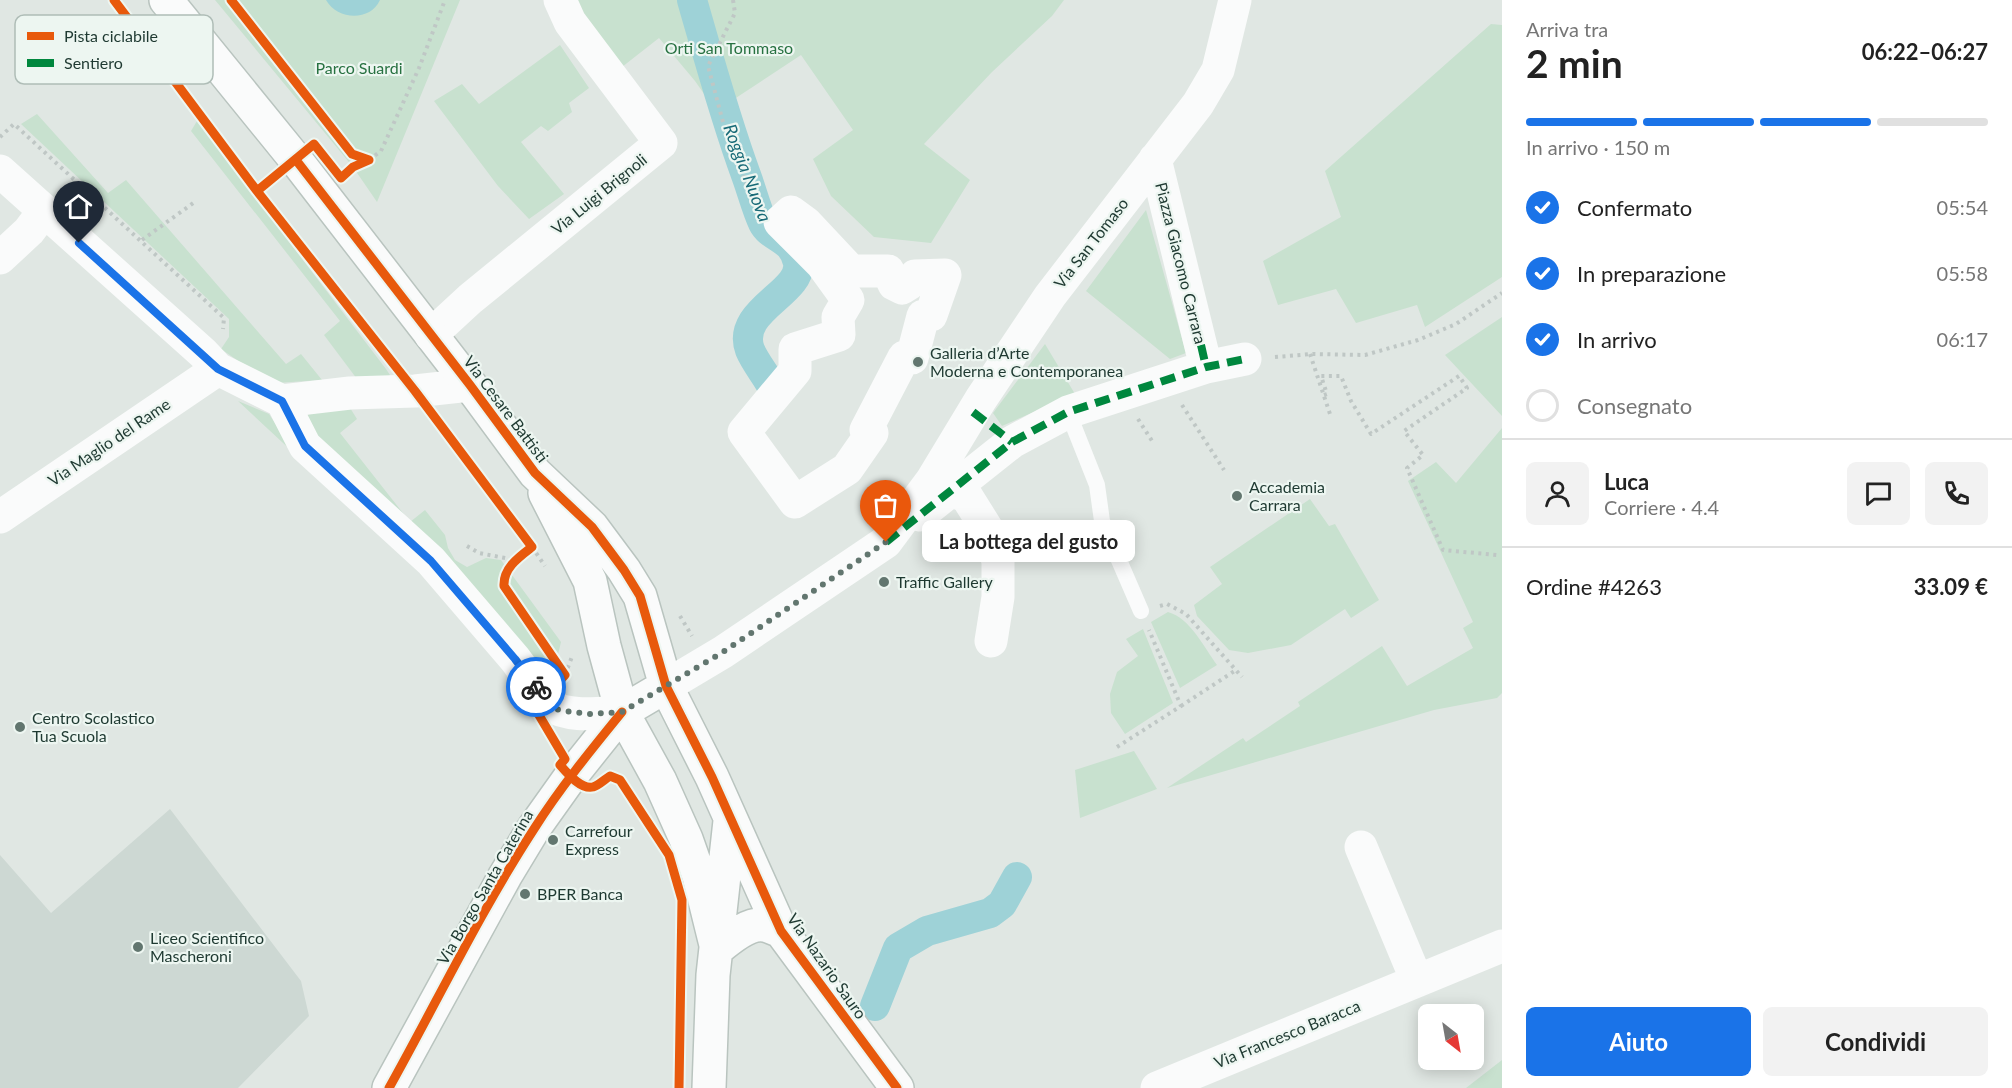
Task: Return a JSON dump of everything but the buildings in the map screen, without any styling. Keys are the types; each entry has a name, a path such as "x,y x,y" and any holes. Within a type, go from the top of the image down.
{"street":[{"name":"Via Cesare Battisti","path":"166,0 178,15"},
{"name":"Via Luigi Brignoli","path":"431,335 470,299 661,143 570,22 560,0"},
{"name":"Via San Tomaso","path":"666,686 723,652 886,542 941,485 973,412 1050,296 1198,104 1218,70 1235,0"},
{"name":"Via Cesare Battisti","path":"213,58 296,160 535,473 590,581 604,646 622,712 660,781"},
{"name":"Piazza Giacomo Carrara","path":"1155,159 1203,356"},
{"path":"0,171 211,361 282,401 305,446 431,561 555,709 572,712 622,712 666,686"},
{"path":"0,258 29,231 44,211"},
{"path":"791,212 806,223 851,271 888,271 894,284 903,288 915,276 945,276 931,315 923,316 912,358 904,357 866,430 872,433 847,469 795,502 744,432 795,371 795,349 839,335 838,317 848,300 822,264 786,228 780,222 791,212"},
{"name":"Piazza Giacomo Carrara","path":"941,485 1012,442 1068,412 1166,380 1203,356 1245,359"},
{"name":"Via Maglio del Rame","path":"0,517 211,361"},
{"path":"282,401 350,393 415,391 470,385"},
{"path":"973,412 1012,442"},
{"name":"Via Cesare Battisti","path":"535,473 592,527 640,596 666,686 731,819"},
{"path":"941,485 967,497 992,537 998,562 998,597 991,641"},
{"name":"Via Borgo Santa Caterina","path":"389,1088 528,837 571,776 622,712"},
{"path":"660,781 725,867 781,932"},
{"path":"660,781 686,839 699,876 717,949"},
{"path":"709,1088 713,975 731,819"},
{"name":"Via Nazario Sauro","path":"731,819 781,932 897,1088"},
{"path":"1361,847 1417,981"},
{"path":"717,949 739,933 759,925 766,925 781,932"},
{"name":"Via Francesco Baracca","path":"1157,1088 1502,946"}],"lane":[{"path":"1068,412 1097,485 1102,521 1141,611"}],"path":[{"path":"363,160 381,151 419,68 445,0"},
{"path":"733,0 735,13 708,66 723,122 763,227 774,238 786,228"},
{"path":"0,137 14,124 224,318 223,335 211,361"},
{"path":"142,240 196,201"},
{"path":"1245,359 1310,354 1365,354 1418,340 1456,324 1502,292"},
{"path":"1310,354 1331,417"},
{"path":"1324,395 1327,394 1321,376 1341,376 1351,401 1371,434 1459,376 1467,388 1404,431 1423,455 1407,468 1443,550 1497,555"},
{"path":"1166,380 1224,470"},
{"path":"508,569 532,547 525,538"},
{"path":"467,546 479,553 516,560"},
{"path":"1181,706 1141,611 1167,604 1186,614 1242,677"},
{"path":"544,698 565,675 558,665"},
{"path":"1117,747 1236,670"}],"shaded area":[{"name":"Liceo Scientifico Mascheroni","path":"170,809 301,981 309,1016 238,1088 0,1088 0,855 51,913"}],"green space":[{"name":"Parco Suardi","path":"215,0 460,0 377,202 353,167"},
{"name":"Orti San Tommaso","path":"548,0 1064,0 1052,16 992,72 924,144 970,180 931,243 874,237 831,196 813,159 853,130 801,55 716,111 695,81 659,38 622,67"},
{"path":"1491,24 1502,25 1502,277 1425,327 1417,305 1356,323 1336,289 1278,305 1263,261 1341,217 1325,171"},
{"path":"560,45 589,88 569,103 572,112 548,131 541,126 521,142 564,194 529,219 498,186 434,101 462,84 479,104"},
{"path":"37,114 108,193 126,180 286,364 301,354 322,380 276,383 257,374 221,349 229,337 229,319 21,124"},
{"path":"197,121 386,369 390,375 387,379 357,379 324,335 340,321 191,131"},
{"path":"1146,210 1186,353 1170,359 1086,291"},
{"path":"1502,317 1502,416 1445,355"},
{"path":"1045,344 1075,394 1002,426 993,413"},
{"path":"238,401 269,414 296,455"},
{"path":"347,403 357,419 340,433 410,522 425,510 445,535 448,548 455,560 467,567 486,558 501,560 561,642 550,688 303,428 305,416 321,408"},
{"path":"1502,428 1502,693 1497,698 1434,710 1167,788 1243,738 1246,742 1300,706 1298,702 1382,646 1407,686 1473,648 1463,628 1473,622 1408,481 1436,462 1456,483"},
{"path":"1310,499 1329,526 1335,524 1379,600 1351,618 1345,609 1291,645 1248,653 1229,650 1197,616 1194,605 1222,584 1210,567"},
{"path":"1168,612 1176,615 1190,627 1217,665 1180,688 1151,622"},
{"path":"1143,629 1173,703 1125,734 1111,713 1110,694 1117,672 1138,656 1126,639"},
{"path":"1134,751 1157,789 1080,818 1075,770"},
{"path":"1502,1060 1502,1088 1466,1088"}],"water":[{"path":"326,0 380,0 369,12 353,16 338,12"}],"waterway":[{"name":"Roggia Nuova","path":"692,0 738,154 763,223 792,248 798,263 797,274 790,284 760,313 752,324 748,336 750,350 771,385"},
{"name":"Roggia Nuova","path":"875,1006 898,948 927,931 990,913 1002,904 1017,877"}],"marked path":[{"path":"1201,345 1206,367"},
{"path":"886,542 1012,442 1068,412 1206,367 1245,359"},
{"path":"973,412 1012,442"}],"cycle path":[{"path":"114,0 125,15"},
{"path":"231,0 352,154 369,160"},
{"path":"177,84 257,191 415,391 532,547 509,568 504,586 565,675 544,698 533,705 565,759 560,765 575,780 588,787 593,787 610,776 620,780 669,855 682,900 679,1088"},
{"path":"257,191 314,144 341,178 353,167 369,160"},
{"path":"296,160 535,473 592,527 624,570 640,596 666,686 712,777 781,931 897,1088"},
{"path":"389,1088 514,860 554,799 622,712"}],"way so far":[{"path":"536,687 549,705 555,709 590,714 622,712 723,652 886,542"}],"place":[{"name":"Galleria d’Arte Moderna e Contemporanea","path":"918,362"},
{"name":"Accademia Carrara","path":"1237,496"},
{"name":"La bottega del gusto","path":"886,542"},
{"name":"Traffic Gallery","path":"884,582"},
{"name":"Centro Scolastico Tua Scuola","path":"20,727"},
{"name":"Carrefour Express","path":"553,840"},
{"name":"BPER Banca","path":"525,894"},
{"name":"Liceo Scientifico Mascheroni","path":"138,947"}],"route":[{"path":"79,243 218,369 282,401 305,446 431,561 536,687"}]}
